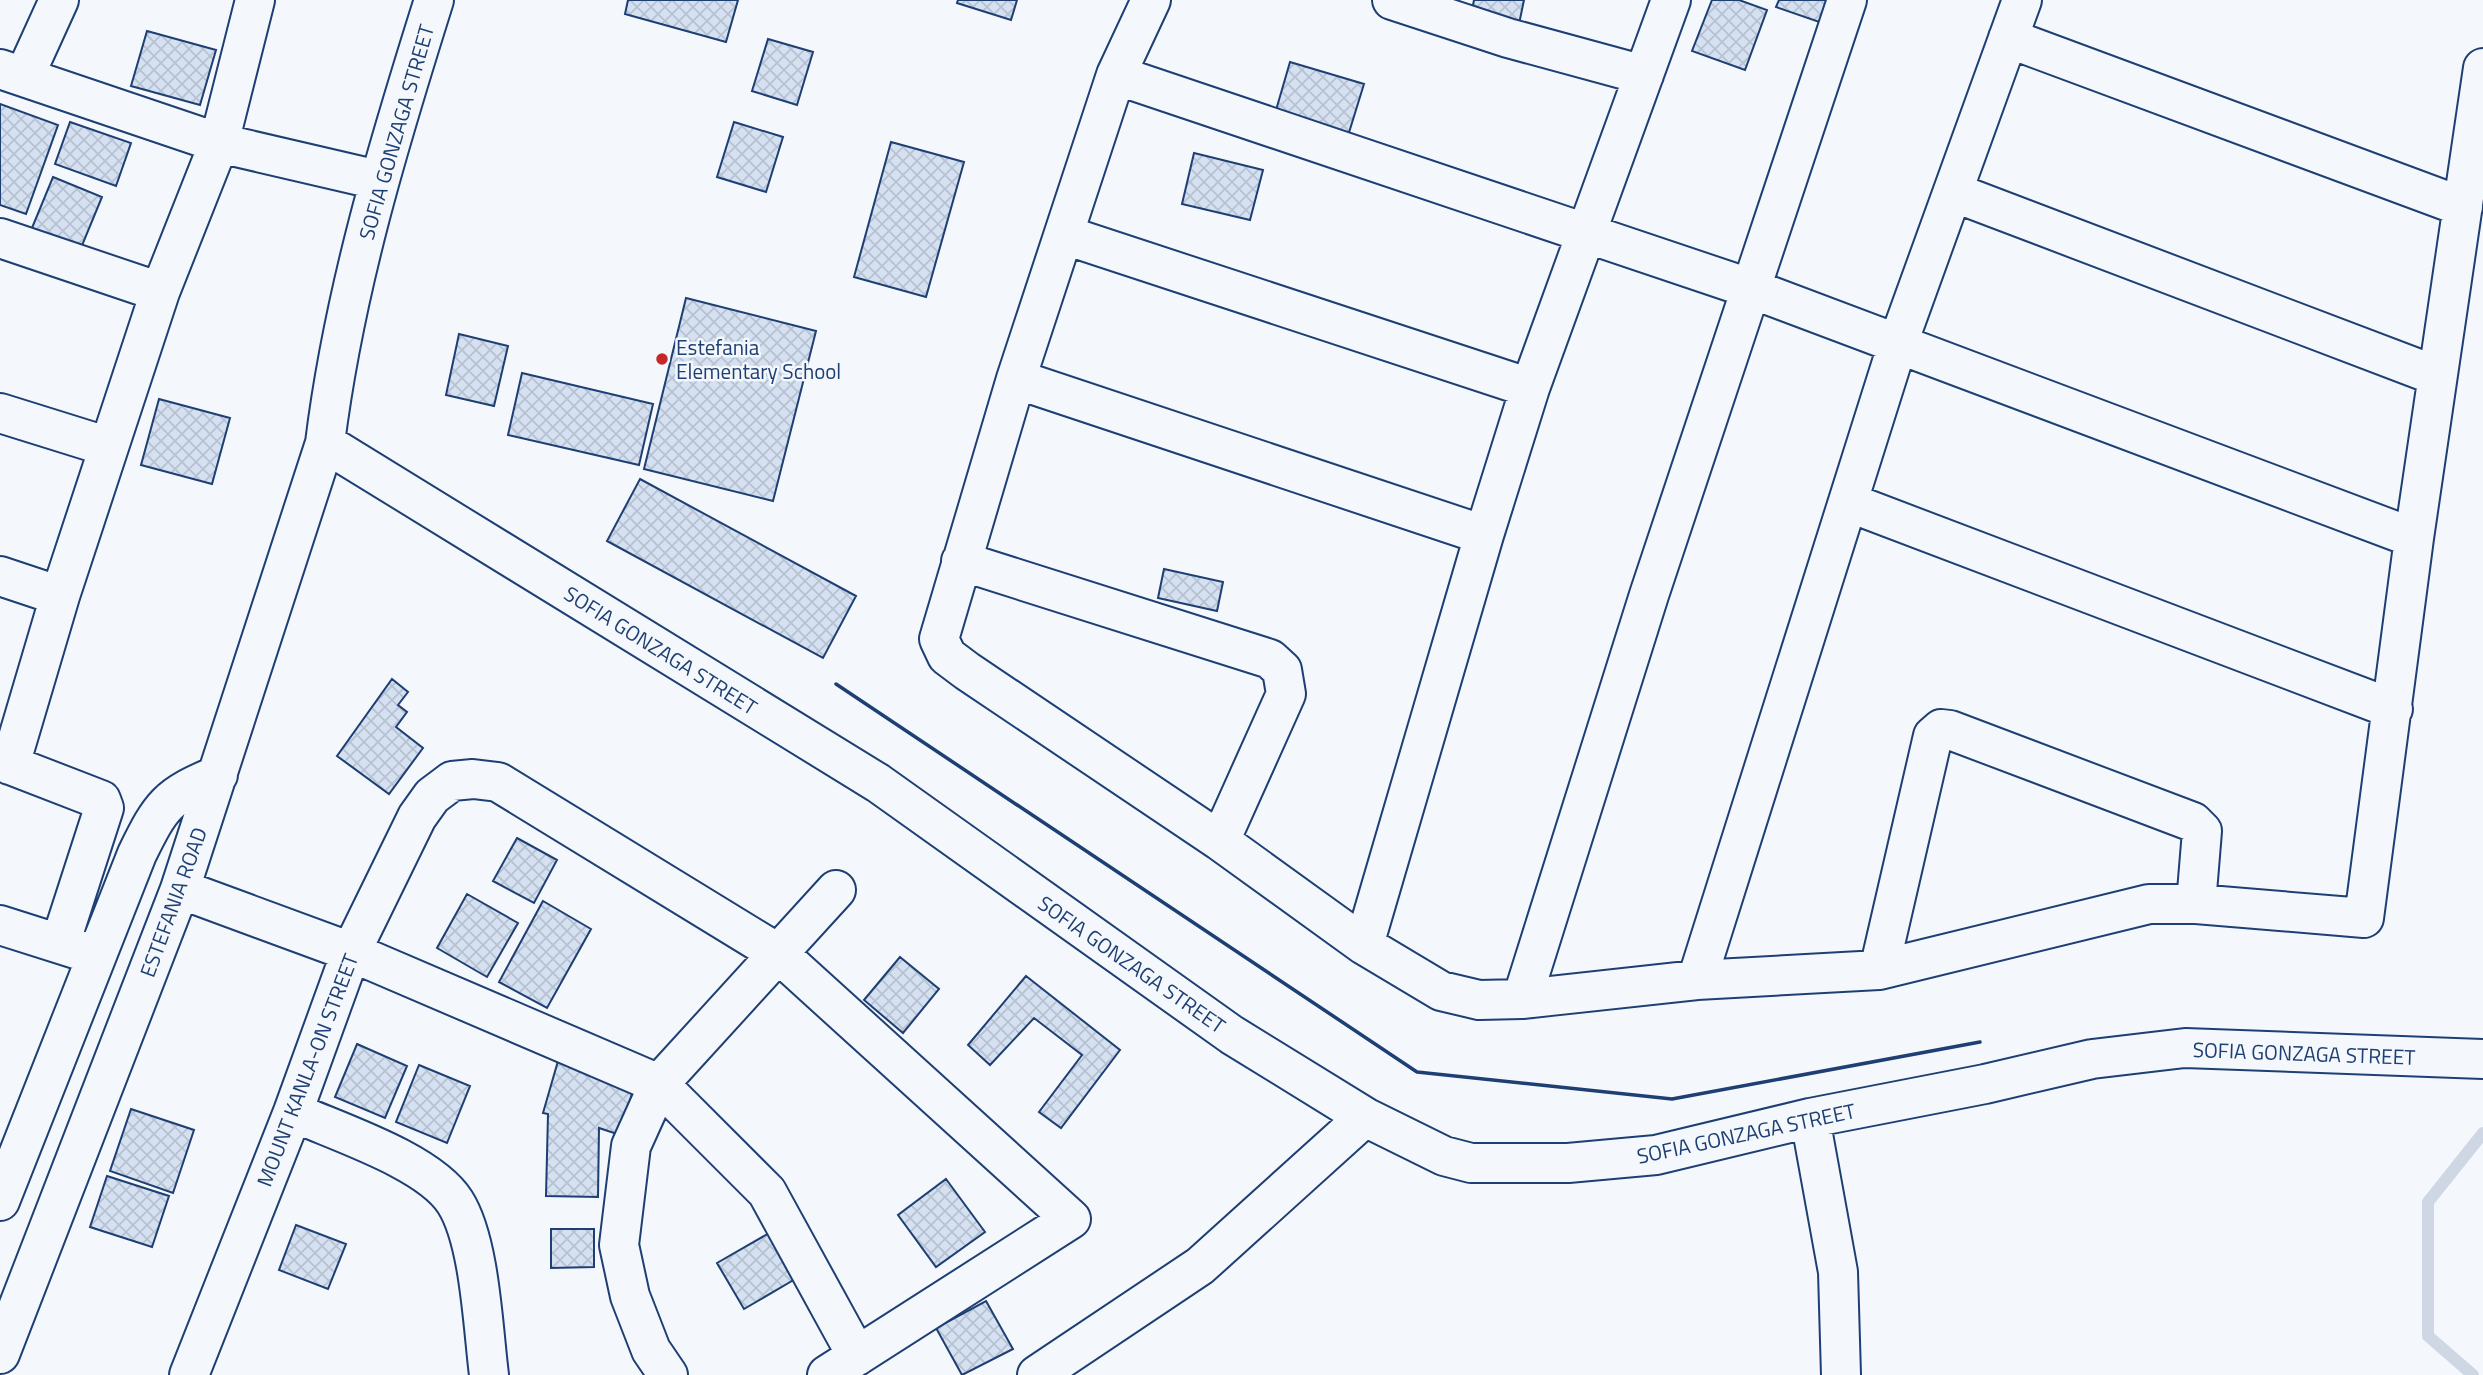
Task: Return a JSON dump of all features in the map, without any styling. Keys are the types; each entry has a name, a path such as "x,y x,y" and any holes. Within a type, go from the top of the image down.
{"street":[{"path":"59,0 12,73 219,143 378,180"},
{"path":"60,944 104,808 101,800 5,763 160,292 219,143 255,0"},
{"name":"SOFIA GONZAGA STREET","path":"434,0 378,180 334,376 325,443 878,783 1232,1035 1365,1117 1444,1156 1471,1163 1568,1163 1656,1155 1810,1118 1985,1084 2092,1059 2185,1048 2483,1059"},
{"path":"1151,0 1116,75 1016,379 939,639 947,656 1220,841 1364,945 1441,991 1479,1000 1522,999 1697,980 1879,970 2149,904 2196,904 2364,918 2414,538 2483,68"},
{"path":"1392,0 1508,38 1644,75"},
{"path":"1364,945 1530,388 1671,0"},
{"path":"1522,999 1649,595 1847,0"},
{"path":"1697,980 1898,343 2022,0"},
{"path":"2008,38 2463,206"},
{"path":"1116,75 1752,289 2414,538"},
{"path":"1953,192 2437,376"},
{"path":"1065,234 1530,388"},
{"path":"0,238 160,292"},
{"path":"1016,379 1484,535"},
{"path":"0,413 109,447"},
{"name":"ESTEFANIA ROAD","path":"0,1354 180,889 325,443"},
{"path":"1848,502 2393,709"},
{"path":"961,561 1270,659 1282,670 1286,694 1220,841"},
{"path":"0,576 60,596"},
{"path":"1879,970 1933,736 1941,729 1950,730 2193,822 2202,831 2196,904"},
{"path":"0,1200 137,854 155,817 181,790 218,775"},
{"name":"MOUNT KANLA-ON STREET","path":"201,1371 351,952 416,817 432,796 452,781 473,779 498,782 779,954"},
{"path":"180,889 351,952 659,1084 768,1192 842,1365 1071,1219 779,954"},
{"path":"668,1375 651,1350 642,1329 630,1296 619,1245 631,1146 659,1084 836,890"},
{"path":"0,925 148,970"},
{"path":"293,1112 416,1166 455,1201 471,1242 489,1375"},
{"path":"1037,1375 1200,1266 1365,1117"},
{"path":"1810,1118 1838,1272 1841,1375"}],"building":[{"path":"628,0 738,0 726,42 625,14"},
{"path":"958,0 1017,0 1011,20 957,3"},
{"path":"1474,0 1524,0 1519,24 1471,15"},
{"path":"1712,0 1739,0 1767,10 1745,70 1692,51"},
{"path":"1779,0 1841,0 1831,26 1776,7"},
{"path":"147,31 216,50 200,105 131,86"},
{"path":"768,39 813,52 797,105 752,91"},
{"path":"1290,62 1364,84 1347,139 1274,117"},
{"path":"0,104 58,125 26,214 0,205"},
{"path":"70,122 131,143 116,186 55,164"},
{"path":"734,122 783,137 766,192 717,177"},
{"path":"891,142 964,162 926,297 854,277"},
{"path":"1194,153 1263,170 1250,220 1182,204"},
{"path":"53,177 102,197 76,260 27,240"},
{"path":"686,298 816,331 773,501 644,469"},
{"path":"459,334 508,346 494,406 446,395"},
{"path":"522,373 653,404 639,465 508,435"},
{"path":"159,399 230,418 212,484 141,465"},
{"path":"640,479 856,596 823,658 607,541"},
{"path":"1164,569 1223,582 1217,611 1158,598"},
{"path":"392,679 408,692 398,705 407,712 396,727 423,748 389,794 337,756"},
{"path":"517,838 557,860 534,903 493,881"},
{"path":"467,894 518,923 487,977 437,948"},
{"path":"543,901 591,929 547,1008 499,982"},
{"path":"900,957 939,989 903,1033 864,1000"},
{"path":"1026,976 1120,1050 1061,1128 1039,1112 1082,1055 1034,1018 990,1065 968,1045"},
{"path":"357,1044 407,1066 385,1118 335,1097"},
{"path":"558,1061 635,1083 620,1135 599,1128 598,1197 546,1196 548,1114 543,1113"},
{"path":"419,1065 470,1086 447,1143 396,1122"},
{"path":"131,1109 194,1130 173,1193 110,1171"},
{"path":"107,1176 169,1196 152,1247 90,1227"},
{"path":"946,1179 985,1232 936,1267 898,1215"},
{"path":"296,1225 346,1244 328,1289 279,1270"},
{"path":"551,1229 594,1229 594,1267 551,1268"},
{"path":"771,1232 797,1278 744,1309 717,1263"},
{"path":"986,1301 1013,1349 962,1375 936,1328"}],"waterway":[{"path":"2473,1375 2428,1336 2428,1202 2483,1133"}],"wall":[{"path":"836,684 1417,1072 1672,1099 1980,1042"}],"place":[{"name":"Estefania Elementary School","path":"662,359"}]}
